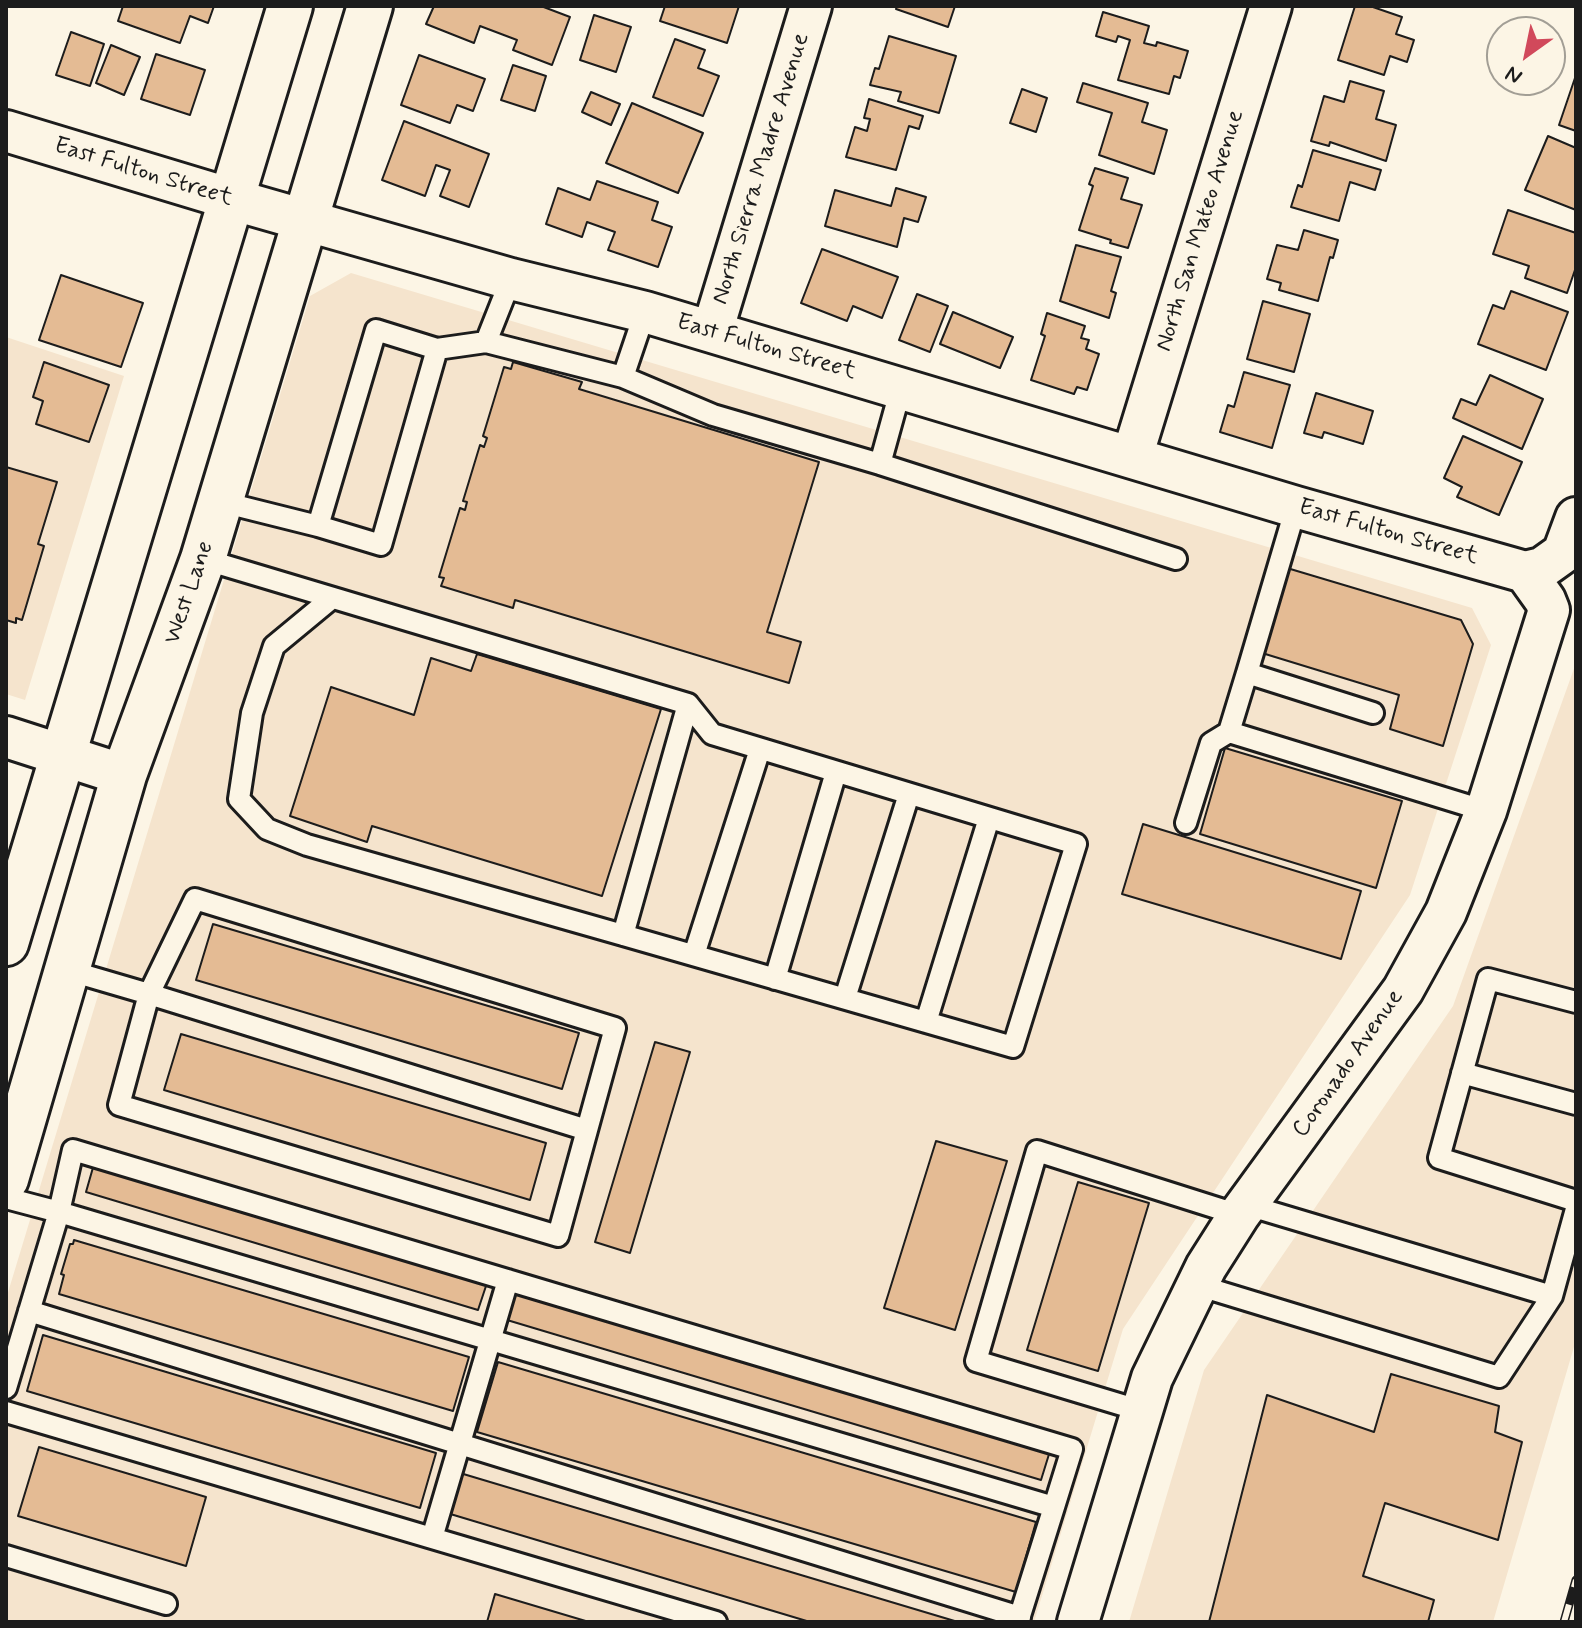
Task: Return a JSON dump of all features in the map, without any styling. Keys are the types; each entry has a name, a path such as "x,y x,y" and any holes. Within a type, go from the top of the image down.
{"main road":[{"path":"6,943 290,6"},
{"name":"West Lane","path":"6,1179 124,775 203,559 370,6"}],"street":[{"name":"North Sierra Madre Avenue","path":"712,332 811,6"},
{"name":"North San Mateo Avenue","path":"1132,457 1271,6"},
{"name":"East Fulton Street","path":"6,131 511,279 645,312 1296,507 1525,572"},
{"path":"1525,572 1555,561 1572,532"},
{"name":"Coronado Avenue","path":"1078,1622 1152,1378 1197,1285 1243,1210 1403,990 1446,912 1486,811 1549,610 1525,572"},
{"path":"6,737 124,775"}],"lane":[{"path":"486,342 511,279"},
{"path":"623,377 645,312"},
{"path":"318,526 376,330 437,349 486,342 623,377 713,415 880,464 1176,559"},
{"path":"221,499 381,545 437,349"},
{"path":"880,464 901,388"},
{"path":"1186,823 1211,743 1229,732 1296,507"},
{"path":"203,559 688,704 712,734 1076,844 1013,1047 307,845 267,829 239,799 252,713 274,646 332,598"},
{"path":"1247,673 1373,713"},
{"path":"623,935 688,704"},
{"path":"1229,732 1486,811"},
{"path":"694,955 760,749"},
{"path":"775,979 836,772"},
{"path":"845,998 909,794"},
{"path":"926,1022 989,818"},
{"path":"195,899 615,1028 558,1236 119,1105 149,994 195,899"},
{"path":"67,970 587,1130"},
{"path":"1576,1002 1488,979 1439,1158 1576,1201"},
{"path":"1462,1073 1576,1104"},
{"path":"6,1388 29,1311 59,1212 73,1150 1072,1449 1019,1620 29,1311"},
{"path":"1142,1411 976,1361 1037,1151 1552,1296"},
{"path":"6,1198 1054,1507"},
{"path":"1197,1285 1499,1377 1552,1296 1576,1209"},
{"path":"432,1538 508,1280"},
{"path":"6,1412 716,1622"},
{"path":"6,1556 166,1604"}],"shaded area":[{"path":"351,273 1472,608 1491,645 1410,895 1123,1329 1034,1622 6,1622 6,1299 310,296"},
{"path":"6,337 124,376 25,700 6,694"},
{"path":"1576,663 1576,1340 1493,1622 1129,1622 1204,1370 1453,1006"}],"building":[{"path":"123,6 214,6 208,23 190,16 180,43 118,21"},
{"path":"434,6 541,6 570,17 552,65 513,50 517,40 480,26 474,43 426,24"},
{"path":"665,6 739,6 727,43 660,21"},
{"path":"897,6 955,6 948,27 896,9"},
{"path":"1355,6 1370,6 1402,17 1396,34 1414,40 1407,62 1390,56 1384,75 1338,60"},
{"path":"1103,12 1149,26 1144,43 1156,46 1157,42 1188,51 1180,78 1174,76 1169,94 1118,80 1130,40 1118,36 1116,42 1096,36"},
{"path":"594,15 631,27 616,72 580,60"},
{"path":"71,32 104,44 90,86 56,75"},
{"path":"889,36 956,56 939,113 898,101 901,92 870,85 875,68 879,69"},
{"path":"675,39 705,50 698,68 719,76 703,116 653,97"},
{"path":"111,45 140,57 124,95 96,83"},
{"path":"156,54 205,70 190,115 141,99"},
{"path":"419,55 485,79 473,111 457,105 450,123 401,105"},
{"path":"513,65 546,76 535,111 501,100"},
{"path":"1576,75 1576,131 1559,125"},
{"path":"1350,81 1384,91 1376,119 1396,125 1386,161 1330,142 1329,146 1311,141 1324,96 1344,102"},
{"path":"1083,83 1148,103 1142,122 1167,130 1154,174 1099,155 1112,113 1077,102"},
{"path":"1022,89 1047,98 1036,132 1010,123"},
{"path":"591,92 620,104 611,125 582,112"},
{"path":"869,99 923,116 919,129 909,126 896,170 846,157 855,127 867,131 870,119 864,118"},
{"path":"632,103 703,133 678,193 606,163"},
{"path":"404,121 489,154 469,207 440,196 450,170 436,165 425,196 382,180"},
{"path":"1548,136 1576,148 1576,210 1525,190"},
{"path":"1313,150 1381,170 1375,190 1350,182 1339,221 1291,207 1298,185 1302,187"},
{"path":"1095,168 1128,178 1121,199 1142,205 1128,248 1079,230 1093,186 1089,184"},
{"path":"597,181 658,202 652,220 672,227 658,267 608,250 615,232 587,222 582,237 546,224 558,188 590,200"},
{"path":"896,188 926,197 918,222 904,218 897,247 825,226 835,190 891,206"},
{"path":"1508,210 1576,233 1576,267 1567,293 1525,278 1529,266 1493,254"},
{"path":"1304,230 1338,240 1318,301 1279,290 1281,283 1267,279 1277,245 1298,250"},
{"path":"1076,245 1121,257 1111,291 1116,293 1109,318 1060,301"},
{"path":"822,249 898,277 882,318 853,306 847,321 801,303"},
{"path":"61,275 143,303 121,367 39,340"},
{"path":"1511,291 1568,312 1546,370 1478,344 1493,305 1504,309"},
{"path":"917,294 948,306 930,352 899,340"},
{"path":"1263,301 1310,314 1294,372 1247,359"},
{"path":"953,312 1013,337 1000,368 940,344"},
{"path":"1047,313 1085,326 1081,338 1089,340 1086,349 1099,354 1087,390 1077,387 1074,394 1031,380 1045,336 1041,334"},
{"path":"44,362 109,385 89,442 36,424 43,401 33,397"},
{"path":"513,362 582,382 579,389 819,462 767,632 801,642 789,683 515,600 513,608 441,586 444,578 439,577 460,508 465,510 467,502 463,501 480,445 484,447 487,438 483,436 504,367 511,369"},
{"path":"1244,372 1290,385 1272,448 1220,432 1228,405 1234,407"},
{"path":"1490,375 1543,399 1522,449 1453,418 1461,399 1476,405"},
{"path":"1316,393 1373,411 1363,444 1324,432 1322,438 1304,433"},
{"path":"1463,436 1522,462 1499,515 1457,497 1462,487 1444,478"},
{"path":"6,467 57,482 38,544 44,546 22,620 16,618 16,623 6,620"},
{"path":"1287,568 1461,620 1473,644 1443,746 1390,729 1399,695 1262,653"},
{"path":"477,654 661,709 602,896 372,826 367,842 290,816 331,687 414,715 431,658 471,671"},
{"path":"1225,748 1402,801 1376,888 1200,834"},
{"path":"1143,824 1361,891 1341,959 1122,894"},
{"path":"213,924 579,1033 562,1089 196,980"},
{"path":"181,1034 546,1143 530,1200 164,1090"},
{"path":"655,1042 690,1052 630,1253 595,1242"},
{"path":"936,1141 1007,1161 955,1330 884,1308"},
{"path":"94,1164 487,1283 478,1310 86,1192"},
{"path":"1078,1182 1149,1203 1098,1371 1027,1350"},
{"path":"74,1240 469,1357 453,1411 59,1294 64,1275 61,1274"},
{"path":"515,1292 1050,1451 1041,1480 507,1320"},
{"path":"43,1335 436,1453 420,1508 27,1391"},
{"path":"498,1362 1036,1522 1016,1592 477,1432"},
{"path":"1391,1374 1499,1406 1495,1432 1522,1442 1498,1540 1385,1503 1363,1576 1434,1600 1428,1622 1209,1622 1267,1395 1374,1432"},
{"path":"39,1447 206,1497 186,1566 18,1516"},
{"path":"460,1473 958,1622 810,1622 447,1513"},
{"path":"495,1594 589,1622 487,1622"}],"railway":[{"path":"1564,1622 1576,1580"}]}
